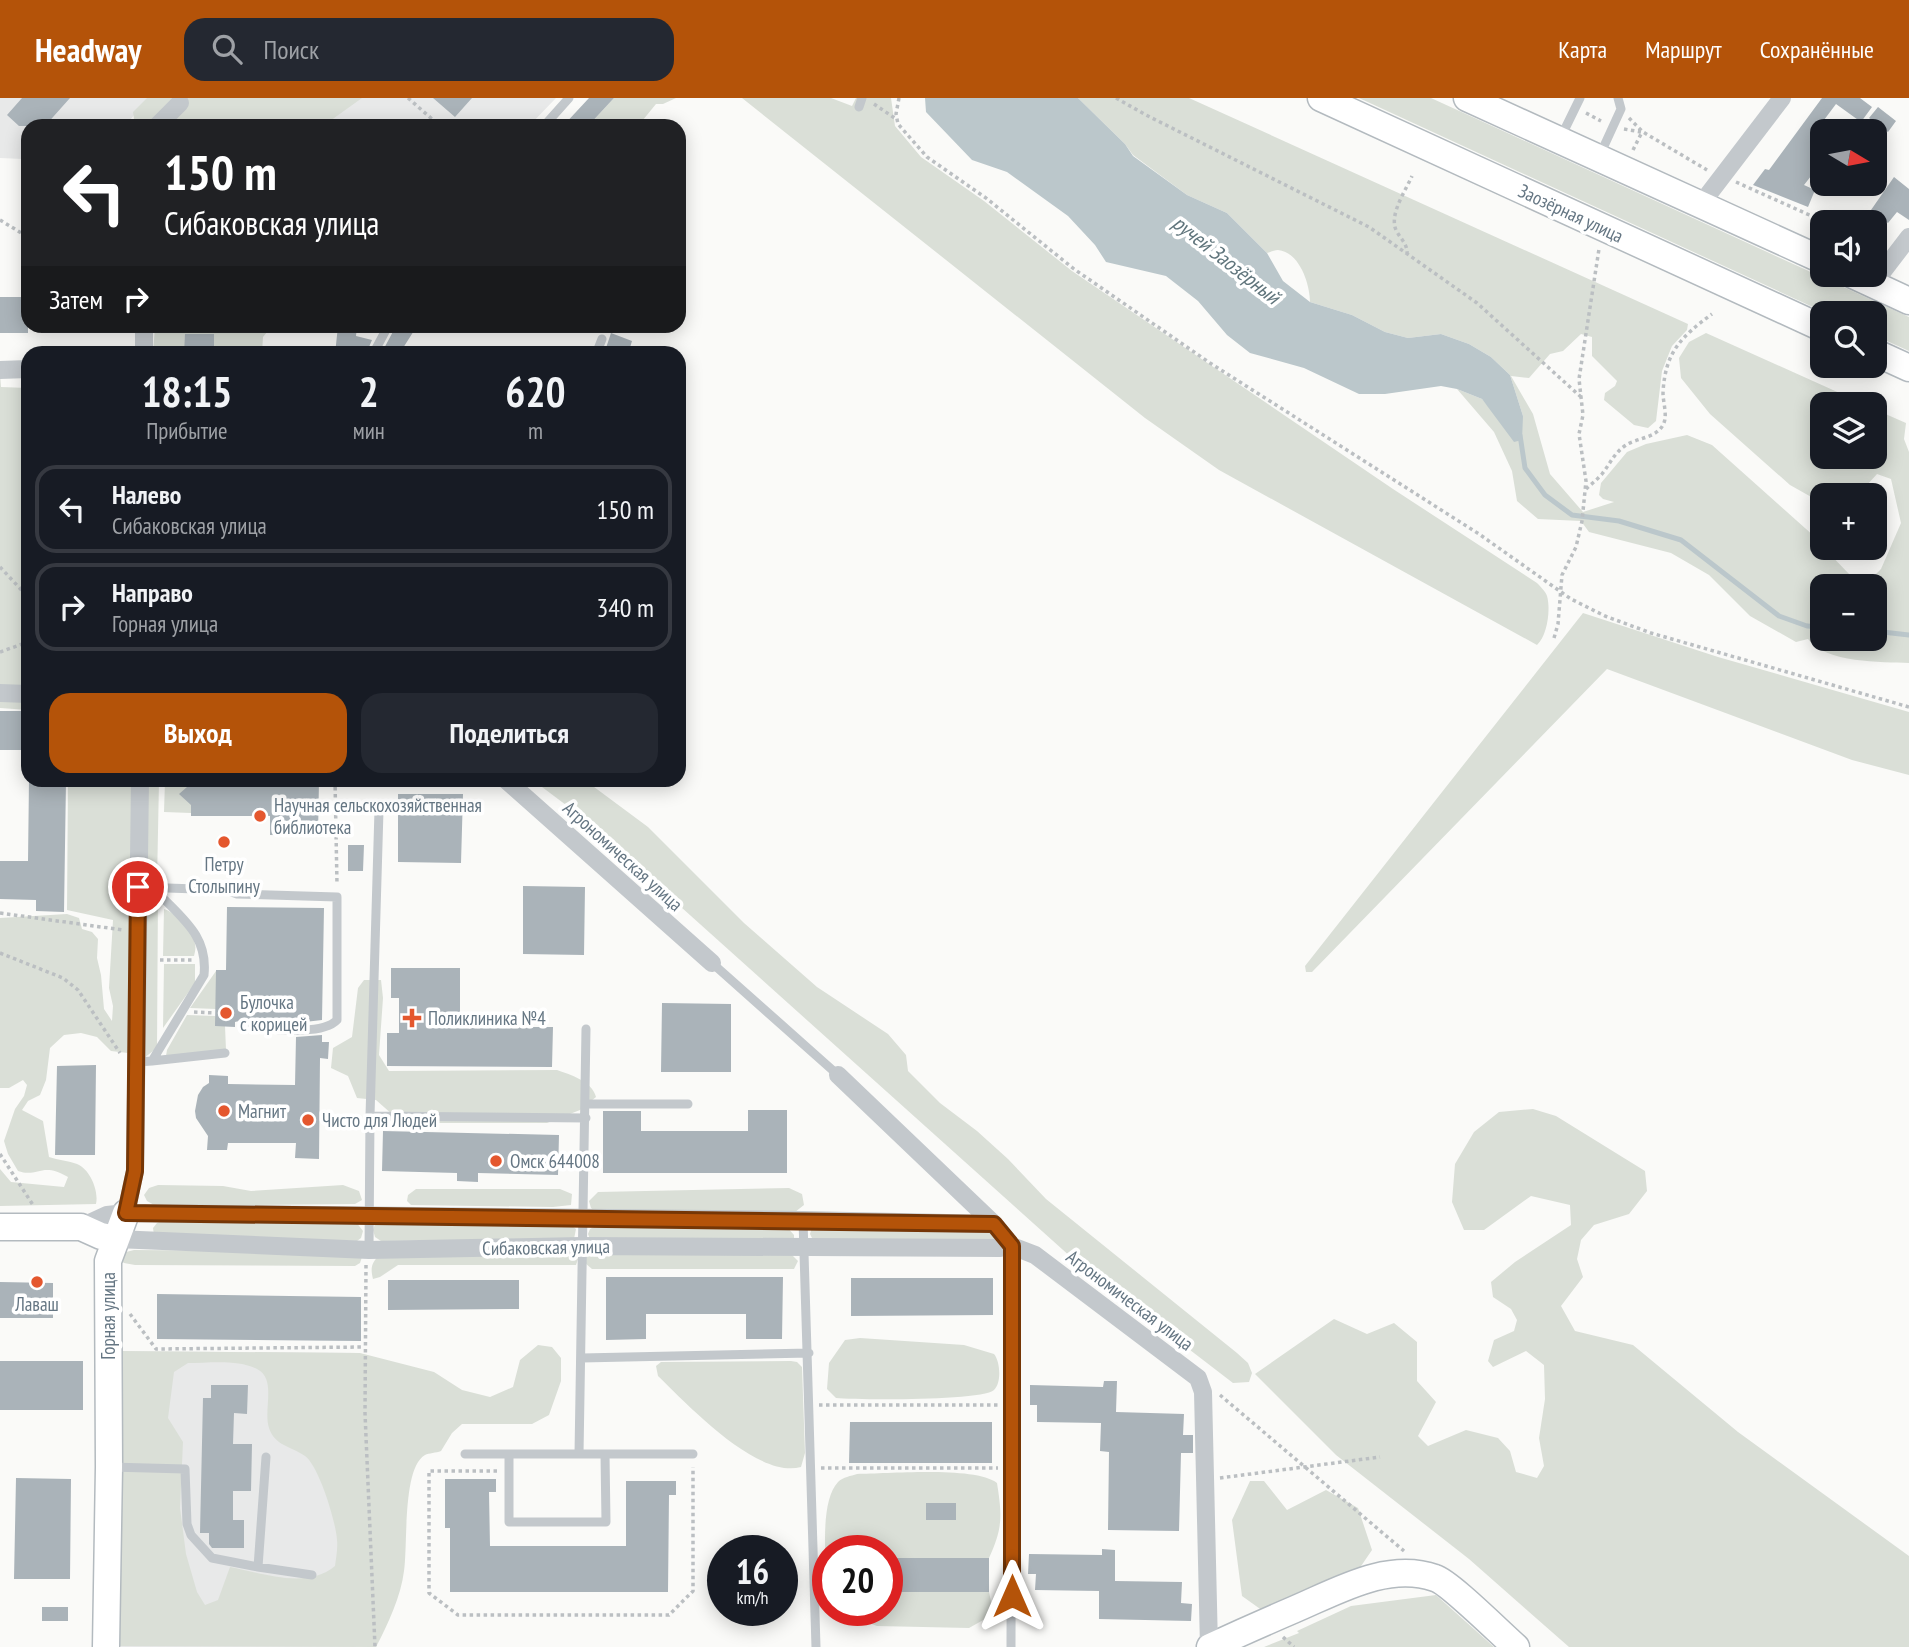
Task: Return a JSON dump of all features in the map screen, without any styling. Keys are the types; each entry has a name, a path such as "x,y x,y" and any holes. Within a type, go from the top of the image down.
{"main road":[{"name":"Заозёрная улица","path":"1321,98 1810,322"},
{"path":"1466,98 1810,254"},
{"path":"1880,287 1909,301"},
{"path":"1887,358 1909,368"},
{"name":"Горная улица","path":"106,1647 108,1261 126,1213"},
{"name":"Сибаковская улица","path":"0,1227 81,1227 116,1239"},
{"path":"1210,1647 1368,1579 1394,1574 1420,1574 1438,1578 1516,1647"}],"street":[{"path":"1701,204 1782,98"},
{"path":"165,119 180,103"},
{"path":"1887,257 1909,237"},
{"path":"0,370 21,369"},
{"path":"0,694 21,694"},
{"name":"Горная улица","path":"126,1213 135,1171 137,1085 144,1061 137,932 139,787"},
{"name":"Агрономическая улица","path":"514,787 712,963"},
{"name":"Агрономическая улица","path":"838,1075 994,1224 1012,1246 1035,1255 1198,1378 1203,1392 1210,1647"},
{"name":"Сибаковская улица","path":"81,1227 96,1219 126,1213 994,1224"},
{"name":"Сибаковская улица","path":"116,1239 369,1250 1012,1246"}],"lane":[{"path":"550,119 569,98"},
{"path":"1560,140 1580,98"},
{"path":"1599,159 1620,109 1618,98"},
{"path":"599,346 602,339"},
{"path":"369,1250 379,810"},
{"path":"138,887 337,897 337,1020 331,1026 312,1030 243,1027"},
{"path":"144,1061 204,975 203,948 193,930 160,895"},
{"path":"712,963 838,1075"},
{"path":"579,1454 586,1029"},
{"path":"144,1061 225,1054"},
{"path":"586,1104 688,1104"},
{"path":"370,1116 586,1118"},
{"path":"803,1220 816,1647"},
{"path":"1012,1246 1012,1647"},
{"path":"582,1358 808,1353"},
{"path":"466,1454 693,1454"},
{"path":"509,1454 509,1522 606,1522 606,1454"},
{"path":"258,1567 266,1457"},
{"path":"109,1467 185,1469 187,1524 191,1535 212,1558 312,1575"}],"path":[{"path":"408,98 432,119"},
{"path":"899,98 898,124 927,157 986,198 1074,269 1210,363 1436,506 1560,591 1605,617 1651,634 1909,707"},
{"path":"1116,98 1369,227 1477,303 1581,397"},
{"path":"862,101 897,119"},
{"path":"1624,169 1643,132 1632,115"},
{"path":"1407,255 1408,248 1395,228 1395,215 1412,176"},
{"path":"0,220 21,233"},
{"path":"1554,638 1558,624 1562,575 1576,547 1582,521 1586,481 1578,434 1583,415 1579,379 1603,227"},
{"path":"1585,491 1624,446 1651,435 1663,426 1663,394 1674,347 1712,314"},
{"path":"0,566 21,589"},
{"path":"0,652 21,644"},
{"path":"335,787 337,897"},
{"path":"0,913 137,932"},
{"path":"0,953 63,978 78,990 119,1051 137,1085"},
{"path":"160,960 205,960"},
{"path":"0,1154 46,1227"},
{"path":"369,1250 364,1276 365,1413 375,1647"},
{"path":"108,1285 156,1349 365,1347"},
{"path":"1198,1378 1408,1555"},
{"path":"810,1405 1012,1405"},
{"path":"509,1471 429,1471 429,1593 458,1615 669,1615 693,1591 693,1454"},
{"path":"1204,1481 1380,1457"},
{"path":"812,1468 1012,1468"}],"shaded area":[{"path":"0,98 164,98 144,103 131,119 21,119 21,159 0,158"},
{"path":"147,98 362,98 333,119 134,119 133,112"},
{"path":"174,98 556,98 536,119 182,119"},
{"path":"614,98 676,98 656,104 644,119 594,119"},
{"path":"742,98 831,98 852,106 856,98 891,98 895,126 921,157 984,201 1072,271 1393,489 1537,583 1546,594 1549,608 1546,629 1540,641 1537,645 1219,470 1145,418"},
{"path":"1078,98 1189,98 1688,324 1687,330 1672,346 1662,371 1656,421 1648,428 1634,425 1604,400 1605,393 1615,386 1617,381 1592,356 1592,337 1581,334 1563,351 1550,354 1529,378 1511,376 1533,414 1550,474 1583,512 1614,502 1599,495 1601,483 1627,452 1646,444 1687,435 1712,445 1810,533 1810,560 1836,560 1849,574 1810,574 1810,641 1808,639 1796,642 1750,616 1709,575 1671,553 1589,532 1581,521 1538,519 1517,501 1512,471 1494,432 1457,389 1482,399 1498,418 1523,416 1510,375 1491,357 1469,344 1441,334 1408,338 1385,332 1352,315 1310,302 1302,270 1286,252 1278,250 1267,253 1227,213 1187,195 1133,155"},
{"path":"1359,98 1431,98 1810,272 1810,287 1844,287 1874,301 1810,301 1810,306"},
{"path":"1887,307 1909,317 1909,351 1887,341"},
{"path":"154,333 266,333 262,346 154,346"},
{"path":"1706,333 1837,392 1810,392 1810,469 1887,469 1887,415 1906,423 1904,439 1909,452 1909,663 1855,660 1823,651 1887,651 1887,574 1876,574 1887,560 1901,523 1891,479 1877,474 1869,483 1810,483 1810,496 1790,485 1710,414 1681,378 1679,358 1689,342"},
{"path":"0,374 1,387 21,388 21,710 0,708"},
{"path":"1583,613 1718,657 1909,712 1909,775 1852,760 1607,669 1312,972 1306,972 1305,966"},
{"path":"68,787 132,787 128,1053 111,1051 97,1037 81,1033 64,1035 50,1048 46,1080 40,1095 28,1101 22,1110 43,1121 49,1157 77,1164 90,1175 95,1187 96,1204 0,1206 0,1169 11,1182 64,1187 68,1177 52,1170 31,1173 18,1171 4,1141 27,1085 23,1080 9,1088 0,1088 0,918 67,914 79,918 82,929 92,932 98,939 97,958 104,1009 112,1021 113,1006 109,988 113,920 67,910"},
{"path":"146,787 159,787 157,882 146,882"},
{"path":"165,787 191,787 191,813 164,812"},
{"path":"542,787 594,787 648,827 744,923 817,987 888,1034 906,1055 908,1071 940,1103 1008,1159 1046,1199 1248,1363 1252,1373 1249,1382 1233,1383 1082,1267 574,811"},
{"path":"150,889 158,892 157,1048 144,1058 145,893"},
{"path":"164,909 178,918 191,934 195,946 194,956 163,956"},
{"path":"164,964 195,964 195,983 163,1028"},
{"path":"216,971 216,1009 190,1008"},
{"path":"364,980 381,980 383,998 379,1055 389,1071 557,1070 586,1083 596,1097 580,1110 547,1123 402,1123 376,1100 357,1098 348,1076 331,1068 333,1048 352,1037 358,988"},
{"path":"187,1015 215,1016 225,1026 226,1050 166,1056"},
{"path":"1533,1109 1556,1116 1645,1171 1647,1191 1629,1214 1594,1225 1581,1240 1577,1259 1583,1277 1561,1306 1575,1331 1633,1345 1738,1432 1909,1556 1909,1647 1569,1647 1469,1559 1336,1455 1255,1374 1334,1319 1367,1334 1394,1323 1417,1342 1417,1381 1436,1402 1418,1436 1428,1446 1466,1430 1498,1438 1510,1451 1516,1472 1537,1478 1544,1466 1539,1438 1545,1399 1544,1365 1526,1351 1493,1367 1488,1361 1494,1340 1514,1331 1517,1320 1511,1309 1493,1297 1491,1282 1515,1262 1571,1225 1570,1205 1531,1196 1484,1230 1464,1230 1452,1202 1455,1164 1474,1132 1499,1112"},
{"path":"158,1185 223,1186 251,1191 343,1185 359,1191 362,1200 355,1204 156,1206 147,1201 144,1195 149,1188"},
{"path":"789,1188 802,1194 804,1205 795,1212 599,1214 591,1208 589,1201 598,1192"},
{"path":"416,1189 560,1189 572,1194 571,1205 553,1207 411,1205 407,1201 408,1195"},
{"path":"164,1220 356,1222 363,1231 357,1241 154,1235 153,1228"},
{"path":"375,1224 572,1226 576,1229 574,1239 381,1241 375,1237 373,1230"},
{"path":"596,1226 787,1227 794,1239 590,1239 590,1229"},
{"path":"812,1227 987,1229 996,1236 995,1242 813,1240 810,1234"},
{"path":"134,1250 352,1252 362,1257 360,1263 355,1266 135,1265 120,1260 122,1253"},
{"path":"586,1253 790,1253 798,1261 794,1269 592,1269 585,1263"},
{"path":"574,1254 578,1259 576,1265 398,1265 373,1279 372,1271 373,1263 379,1255"},
{"path":"860,1338 964,1345 994,1354 999,1366 997,1386 985,1394 945,1398 836,1398 827,1389 829,1363 845,1340"},
{"path":"538,1345 552,1347 561,1358 561,1381 549,1415 532,1424 462,1424 452,1433 441,1451 425,1455 418,1463 409,1491 405,1559 400,1590 376,1647 118,1646 121,1351 360,1353 434,1372 462,1390 490,1397 513,1387 520,1360","holes":["188,1363 241,1364 263,1374 268,1387 268,1421 272,1434 279,1442 305,1456 316,1471 326,1495 337,1540 335,1566 324,1573 298,1578 270,1576 230,1567 218,1600 205,1605 197,1592 186,1554 180,1508 183,1442 168,1418 174,1372"]},
{"path":"121,1351 360,1353 356,1647 121,1647"},
{"path":"791,1361 802,1367 805,1453 801,1467 783,1468 764,1462 724,1437 658,1376 656,1366 661,1362"},
{"path":"951,1473 970,1474 997,1483 1000,1521 989,1558 903,1558 903,1535 825,1535 828,1502 838,1482 857,1474"},
{"path":"1250,1481 1264,1481 1287,1510 1326,1490 1358,1508 1372,1550 1357,1572 1263,1611 1242,1596 1232,1520"},
{"path":"903,1592 989,1592 992,1606 985,1619 969,1628 877,1626 903,1626"},
{"path":"1436,1595 1494,1647 1264,1647 1299,1633 1297,1631 1351,1606"}],"water":[{"path":"925,98 1078,98 1125,144 1133,156 1187,195 1227,213 1267,253 1283,281 1310,302 1352,315 1385,332 1408,338 1441,334 1469,344 1491,357 1510,375 1523,416 1522,440 1514,442 1482,399 1457,389 1441,386 1385,394 1359,394 1304,368 1250,353 1227,335 1198,301 1166,276 1106,262 1095,245 1068,216 1007,172 972,160 926,112"}],"building":[{"path":"22,98 70,98 51,119 21,119 19,126 7,115"},
{"path":"433,98 472,98 455,117"},
{"path":"589,98 614,98 594,119 570,119"},
{"path":"1822,98 1860,98 1872,107 1863,119 1857,119 1836,104 1825,119 1810,119 1810,177 1804,185 1810,188 1810,196 1813,196 1808,207 1753,185 1765,169 1769,170"},
{"path":"1878,107 1896,121 1888,132 1887,119 1869,118"},
{"path":"1894,177 1909,189 1909,220 1897,212 1888,223 1887,210 1871,210 1881,196 1887,196 1887,187"},
{"path":"0,297 21,297 21,333 0,333"},
{"path":"337,333 356,333 356,336 372,340 369,346 336,346"},
{"path":"392,333 413,333 404,346 385,346"},
{"path":"611,333 632,341 630,346 607,346"},
{"path":"185,334 214,334 214,346 184,346"},
{"path":"0,711 21,711 21,750 0,750"},
{"path":"29,787 66,787 64,912 36,911 36,900 0,899 0,861 28,861"},
{"path":"187,787 319,787 318,836 270,835 270,816 191,816 191,805 179,794"},
{"path":"398,794 463,794 461,863 398,862"},
{"path":"348,845 364,845 363,871 348,871"},
{"path":"523,886 585,887 584,955 523,954"},
{"path":"227,907 324,908 322,1020 296,1023 243,1020 235,1022 235,1027 215,1026 216,970 226,970"},
{"path":"391,968 460,968 460,1027 553,1027 552,1067 387,1066 387,1033 399,1033 399,998 391,998"},
{"path":"662,1003 731,1004 731,1072 661,1072"},
{"path":"322,1035 322,1042 329,1042 328,1059 320,1058 319,1159 295,1158 296,1143 228,1143 227,1150 207,1150 208,1136 196,1118 195,1111 198,1095 209,1083 209,1075 228,1076 228,1084 295,1085 296,1037"},
{"path":"96,1065 95,1155 55,1155 57,1066"},
{"path":"748,1110 787,1110 787,1173 603,1173 603,1111 641,1111 641,1131 748,1131"},
{"path":"383,1131 559,1135 558,1175 478,1173 478,1182 457,1181 457,1173 382,1171"},
{"path":"606,1277 783,1277 782,1339 746,1339 746,1314 646,1314 646,1339 606,1340"},
{"path":"851,1278 993,1278 993,1315 851,1316"},
{"path":"388,1280 519,1280 519,1309 388,1310"},
{"path":"0,1282 53,1283 53,1318 0,1318"},
{"path":"157,1294 361,1297 361,1341 157,1339"},
{"path":"0,1361 83,1361 83,1410 0,1410"},
{"path":"1104,1381 1117,1381 1116,1412 1184,1414 1183,1435 1193,1435 1193,1453 1181,1453 1179,1531 1108,1530 1109,1452 1100,1451 1101,1423 1037,1422 1037,1405 1030,1405 1030,1385 1103,1387"},
{"path":"211,1385 248,1385 247,1414 234,1413 233,1444 252,1444 251,1491 233,1491 233,1520 244,1520 244,1548 212,1548 209,1544 209,1533 200,1533 203,1398 211,1398"},
{"path":"850,1422 992,1422 992,1463 849,1463"},
{"path":"16,1478 71,1479 70,1579 14,1579"},
{"path":"445,1479 496,1479 496,1492 489,1492 490,1546 626,1546 626,1481 676,1481 676,1495 669,1495 668,1592 450,1592 450,1528 445,1528"},
{"path":"926,1503 956,1503 956,1520 926,1520"},
{"path":"1102,1549 1115,1550 1115,1581 1182,1582 1181,1603 1192,1604 1191,1621 1099,1619 1099,1591 1035,1590 1036,1574 1028,1574 1029,1554 1102,1555"},
{"path":"903,1558 989,1558 989,1592 903,1592"},
{"path":"42,1607 68,1607 68,1621 42,1621"}],"waterway":[{"name":"ручей Заозёрный","path":"1520,435 1525,468 1545,495 1572,515 1619,521 1681,540 1779,616 1810,626"},
{"name":"ручей Заозёрный","path":"1887,632 1909,635"}],"place":[{"name":"Научная сельскохозяйственная библиотека","path":"260,816"},
{"name":"Петру Столыпину","path":"224,842"},
{"name":"Булочка с корицей","path":"226,1013"},
{"name":"Поликлиника №4","path":"412,1018"},
{"name":"Магнит","path":"224,1111"},
{"name":"Чисто для Людей","path":"308,1120"},
{"name":"Омск 644008","path":"496,1161"},
{"name":"Лаваш","path":"37,1282"}],"route":[{"path":"138,887 135,1171 126,1213 994,1224 1012,1246 1012,1596"}]}
